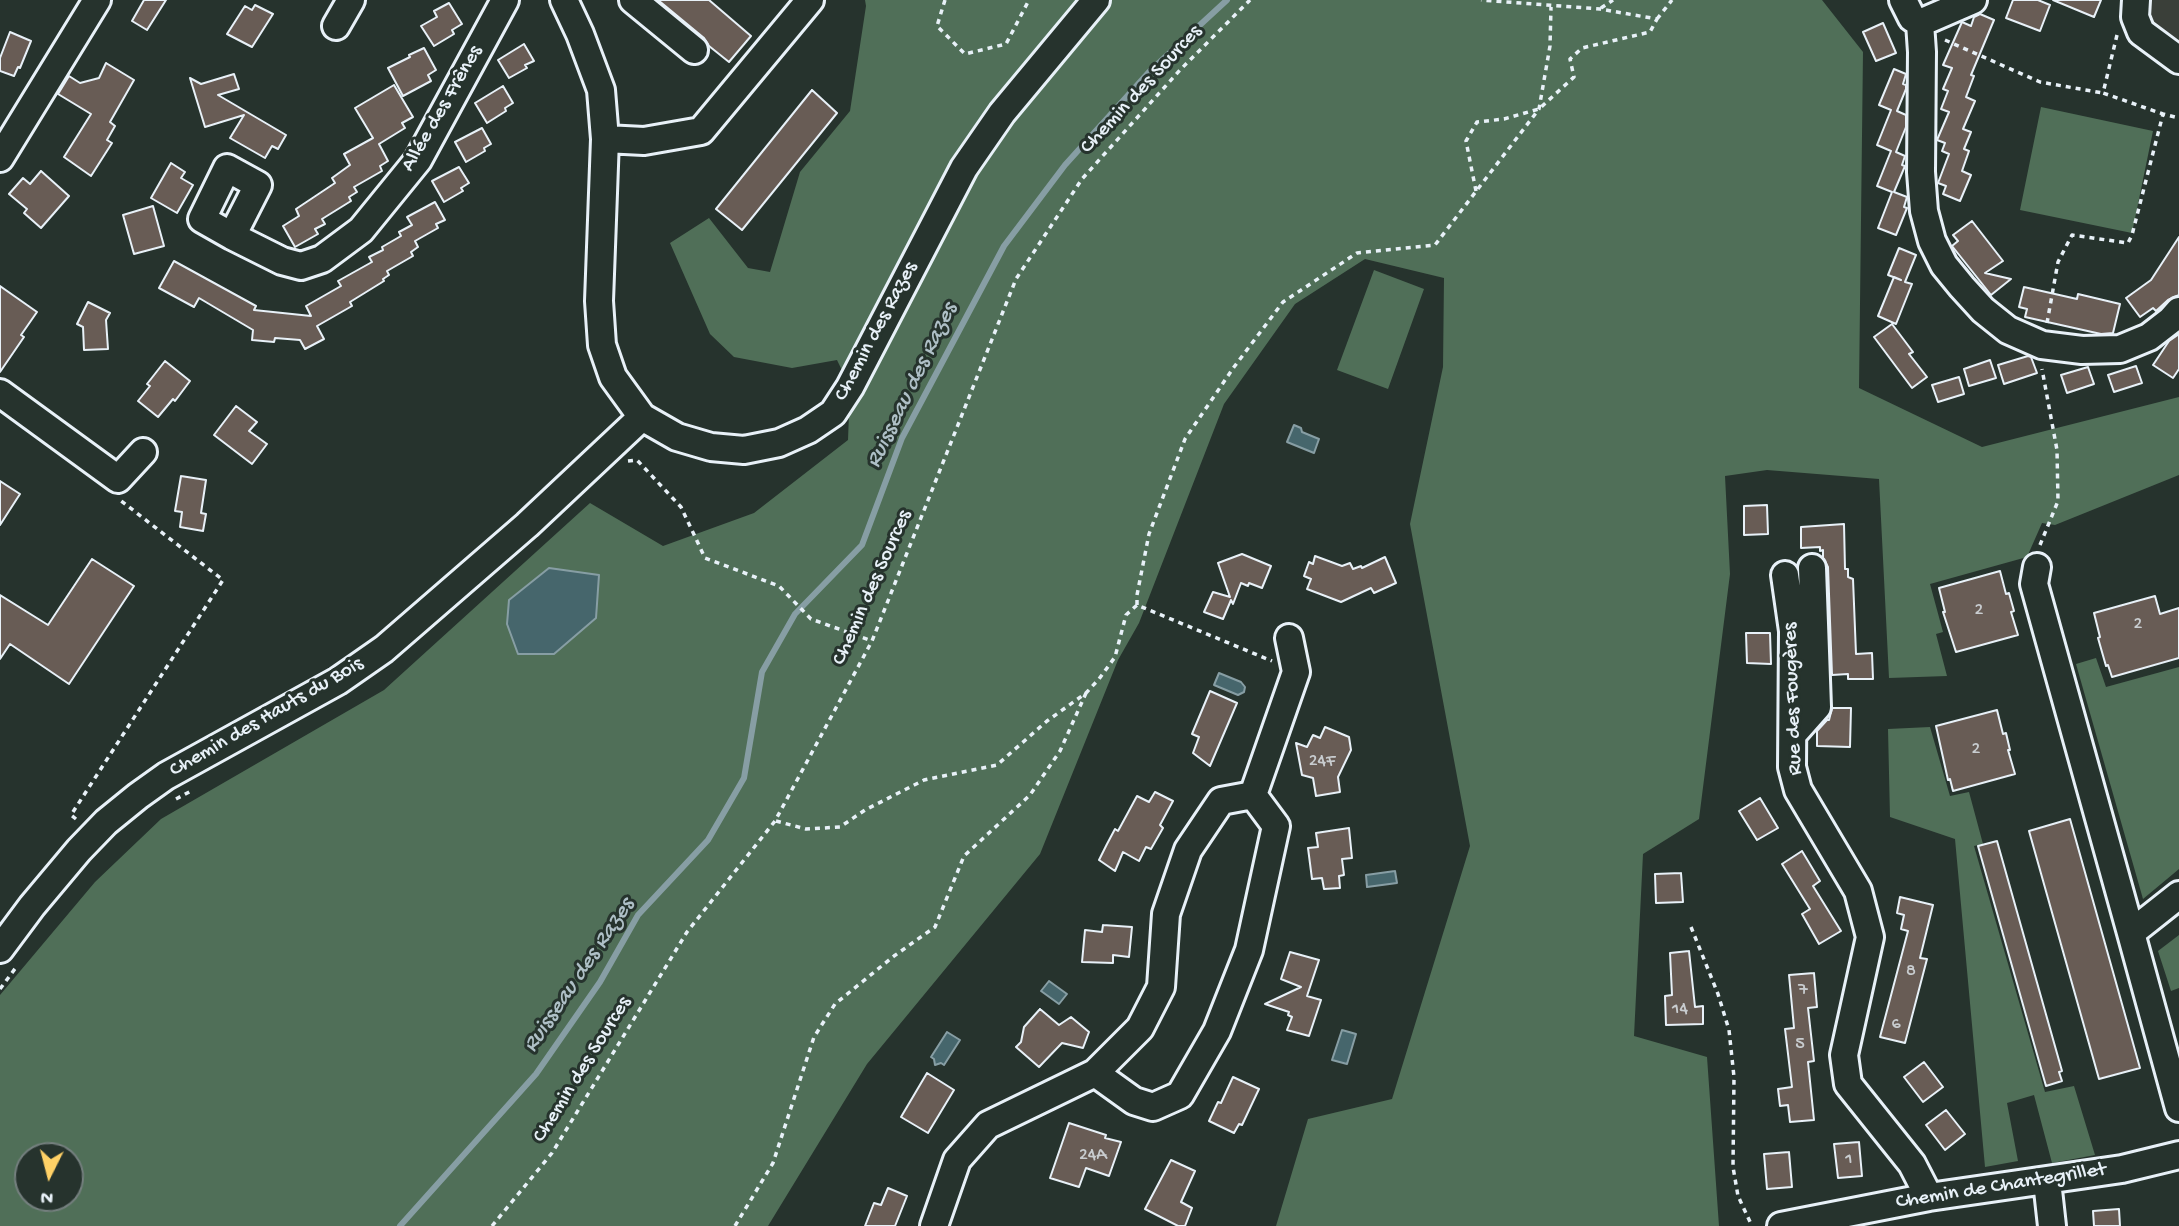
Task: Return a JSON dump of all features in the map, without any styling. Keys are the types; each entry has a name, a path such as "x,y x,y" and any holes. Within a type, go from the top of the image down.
{"street":[{"path":"0,158 97,0"},
{"path":"336,26 351,0"},
{"name":"Allée des Frênes","path":"232,236 282,261 301,265 322,259 361,230 418,160 505,0"},
{"name":"Chemin des Razes","path":"564,0 601,90 605,139 599,300 602,345 613,377 642,417 677,437 711,447 744,450 779,443 808,430 833,413 850,387 964,168 1002,113 1096,0"},
{"path":"634,0 694,50"},
{"path":"605,139 644,141 701,131 810,0"},
{"path":"1903,0 1912,18 1920,23"},
{"path":"1920,23 1973,0"},
{"path":"2136,9 2141,32 2179,60"},
{"path":"1920,23 1923,211 1932,241 1944,265 1983,310 2008,330 2042,345 2081,349 2120,349 2149,337 2179,311"},
{"path":"0,393 118,479 143,452"},
{"name":"Chemin des Hauts du Bois","path":"11,953 47,887 102,827 138,796 166,776 338,681 384,649 527,526 642,417"},
{"path":"2037,567 2034,584 2179,1108"},
{"path":"1794,733 1817,707 1812,568"},
{"name":"Rue des Fougères","path":"1785,575 1793,631 1792,767 1798,790 1858,891 1870,937 1844,1055 1848,1084 1912,1164 1929,1197"},
{"path":"1253,795 1296,671 1289,638"},
{"path":"934,1226 957,1160 988,1125 1095,1073 1140,1028 1161,987 1166,914 1188,850 1221,801 1253,795"},
{"path":"1095,1073 1134,1101 1153,1107 1180,1095 1217,1031 1249,950 1276,826 1253,795"},
{"path":"2131,933 2179,895"},
{"name":"Chemin de Chantegrillet","path":"1781,1226 1929,1197 2122,1169 2179,1156"},
{"path":"2047,1181 2052,1226"}],"path":[{"path":"945,0 937,26 965,54 1006,44 1029,0"},
{"name":"Chemin des Sources","path":"492,1226 552,1153 687,932 775,821 872,641 1016,279 1082,179 1180,70 1250,0"},
{"path":"1481,0 1600,9 1657,19"},
{"path":"1600,9 1613,0"},
{"path":"735,1226 772,1163 814,1037 835,1004 935,927 964,856 1030,795 1060,751 1086,693 1115,657 1126,615 1137,605 1149,534 1185,439 1234,367 1283,303 1357,253 1435,245 1539,108 1574,77 1570,59 1582,48 1650,32 1672,0"},
{"path":"1539,108 1550,46 1551,7"},
{"path":"2103,93 2120,24 2136,9"},
{"path":"1920,23 1932,34 2040,82 2084,88 2179,118"},
{"path":"1476,191 1466,141 1477,122 1504,119 1539,108"},
{"path":"2041,541 2058,501 2057,450 2041,362 2058,262 2072,235 2128,243 2163,114"},
{"path":"611,445 624,461 637,460 681,507 705,558 779,586 811,619 872,641"},
{"path":"102,827 93,819 87,826 72,815 223,580 117,498"},
{"path":"1137,605 1296,671"},
{"path":"775,821 806,829 840,827 865,810 924,780 998,765 1047,721 1086,693"},
{"name":"Chemin des Hauts du Bois","path":"174,801 197,787"},
{"path":"1691,927 1718,994 1729,1030 1734,1077 1733,1167 1738,1196 1752,1226"},
{"path":"0,989 11,953"}],"shaded area":[{"path":"2150,0 2179,0 2179,42 2151,22 2148,8"}],"green space":[{"path":"865,0 1822,0 1863,52 1859,388 1982,447 2179,397 2179,475 2055,525 2042,523 2027,557 1930,584 1943,632 1936,634 1947,676 1889,678 1879,479 1767,470 1725,476 1730,574 1699,819 1643,854 1634,1036 1707,1057 1719,1226 1276,1226 1308,1119 1392,1099 1470,846 1410,524 1443,367 1444,278 1365,259 1295,304 1224,404 1139,623 1118,660 1040,854 867,1064 768,1226 0,1226 0,995 95,882 161,819 384,690 590,503 663,546 754,513 848,440 850,387 837,360 792,368 734,357 710,334 670,243 709,218 748,268 770,272 800,172 850,111"},
{"path":"2041,107 2153,131 2132,233 2020,210"},
{"path":"1374,270 1424,289 1388,389 1337,370"},
{"path":"2096,658 2106,687 2179,667 2179,869 2143,899 2076,664"},
{"path":"1930,727 1950,796 1969,792 1983,844 1974,846 2045,1092 2074,1086 2095,1155 2052,1163 2034,1095 2007,1103 2018,1161 1985,1167 1955,839 1890,817 1888,729"},
{"path":"2179,935 2179,988 2171,991 2158,951"}],"water":[{"path":"1294,425 1301,428 1302,432 1319,439 1314,453 1287,442"},
{"path":"549,568 599,575 596,618 554,654 518,654 507,624 509,600"},
{"path":"1219,673 1241,682 1245,687 1244,692 1238,695 1214,685"},
{"path":"1395,871 1397,883 1367,887 1366,875"},
{"path":"1049,981 1067,994 1059,1004 1041,991"},
{"path":"1342,1030 1356,1034 1347,1064 1332,1060"},
{"path":"947,1032 960,1040 944,1065 935,1065 931,1057"}],"building":[{"path":"144,0 166,0 147,30 132,21"},
{"path":"658,0 709,0 751,36 729,62"},
{"path":"2013,0 2038,0 2050,5 2040,31 2006,18"},
{"path":"2053,0 2101,0 2094,17"},
{"path":"449,3 462,24 452,30 454,34 434,46 421,26 437,17 434,11"},
{"path":"255,5 273,14 252,47 227,34 245,6 252,10"},
{"path":"1980,14 1994,20 1971,75 1974,76 1966,97 1975,101 1963,129 1971,132 1964,149 1969,151 1962,171 1971,175 1960,201 1943,194 1946,186 1938,183 1949,154 1942,151 1945,143 1937,140 1949,112 1941,109 1948,91 1943,89 1952,68 1943,65 1962,22 1971,26 1974,17"},
{"path":"1883,23 1896,53 1876,61 1863,32"},
{"path":"10,32 31,41 14,76 0,71 0,58"},
{"path":"524,44 534,61 509,78 498,60"},
{"path":"424,48 436,70 428,75 431,81 403,96 388,68"},
{"path":"106,63 134,80 110,122 115,126 107,140 112,143 91,176 64,157 91,114 58,94 69,76 80,83 99,78"},
{"path":"1894,69 1906,74 1903,84 1906,89 1897,111 1906,115 1906,127 1896,152 1905,156 1902,165 1905,166 1894,192 1907,197 1904,207 1907,208 1896,235 1878,228 1892,192 1877,186 1891,151 1877,145 1891,110 1879,105"},
{"path":"234,74 239,89 218,95 286,135 278,149 272,146 265,158 230,138 244,115 205,127 190,78 201,84"},
{"path":"394,85 413,117 402,123 405,128 379,144 388,161 380,166 382,171 354,187 357,192 349,197 351,201 322,219 325,224 315,229 318,234 295,247 283,226 299,216 296,209 335,183 332,178 350,165 344,154 373,138 355,108"},
{"path":"503,86 513,103 487,123 475,103"},
{"path":"812,90 837,113 742,230 716,209"},
{"path":"482,128 491,144 484,148 485,151 466,162 455,142"},
{"path":"171,163 185,172 181,178 193,185 177,213 151,198"},
{"path":"459,167 469,183 461,188 463,191 444,202 432,181"},
{"path":"41,171 69,196 41,228 24,213 27,209 9,194 23,178 30,184"},
{"path":"435,202 445,220 436,224 438,228 415,241 418,247 411,252 413,256 387,271 389,275 384,281 350,302 352,306 317,326 324,339 305,349 300,340 252,340 253,330 199,298 194,307 159,288 174,261 256,306 254,310 311,316 306,306 341,286 338,281 372,262 369,257 383,250 382,247 401,236 399,232 412,225 407,217"},
{"path":"153,206 164,246 134,254 123,215"},
{"path":"1972,221 2003,261 1985,273 2011,279 1991,295 1952,246 1958,241 1953,235"},
{"path":"2179,237 2179,295 2168,300 2156,311 2153,308 2140,317 2126,298 2151,280"},
{"path":"1899,248 1916,255 1905,282 1912,284 1896,324 1878,316 1894,277 1888,275"},
{"path":"0,286 37,312 0,372"},
{"path":"2024,287 2077,299 2078,294 2120,304 2113,333 2101,334 2025,317 2027,309 2019,307"},
{"path":"88,302 110,313 106,320 108,349 84,350 83,327 77,324"},
{"path":"1892,324 1913,352 1909,354 1927,377 1912,388 1874,337"},
{"path":"2179,334 2179,369 2173,378 2153,365 2169,341"},
{"path":"2031,357 2037,373 2004,384 1998,365"},
{"path":"1990,360 1996,378 1969,386 1964,369"},
{"path":"165,361 190,381 158,417 138,401"},
{"path":"2136,366 2142,383 2114,392 2108,375"},
{"path":"2088,367 2094,384 2067,393 2061,375"},
{"path":"1959,377 1964,394 1938,402 1932,385"},
{"path":"236,406 257,422 249,431 267,444 252,464 214,435"},
{"path":"181,476 206,480 201,513 206,514 203,531 180,527 182,512 175,511"},
{"path":"0,481 20,494 0,525"},
{"path":"1767,505 1768,534 1744,535 1744,506"},
{"path":"1844,524 1845,569 1848,569 1848,577 1853,579 1856,654 1872,653 1873,679 1848,679 1848,674 1832,675 1828,567 1820,547 1801,548 1801,527"},
{"path":"1242,554 1271,566 1262,588 1241,583 1233,604 1231,600 1223,619 1204,612 1213,592 1230,597 1218,563"},
{"path":"1315,556 1342,566 1350,563 1353,569 1362,568 1385,557 1396,583 1374,593 1371,588 1341,602 1307,589 1311,579 1304,576 1309,562 1313,564"},
{"path":"92,559 134,586 69,684 10,644 0,659 0,595 48,625"},
{"path":"2000,571 2006,594 2009,593 2018,635 1956,652 1943,612 1939,588"},
{"path":"2155,596 2160,614 2179,608 2179,658 2112,677 2098,638 2100,637 2094,613"},
{"path":"1746,633 1770,633 1771,664 1747,663"},
{"path":"1210,691 1237,703 1210,766 1193,753 1199,737 1192,734"},
{"path":"1832,708 1851,708 1850,747 1817,746 1817,731 1829,720"},
{"path":"1997,710 2003,734 2006,733 2015,774 1953,791 1936,726"},
{"path":"1325,727 1349,737 1351,750 1338,777 1340,792 1316,796 1313,778 1302,775 1296,743 1307,747 1313,735 1320,738"},
{"path":"1155,792 1173,801 1160,825 1163,828 1151,849 1146,847 1139,861 1123,852 1115,871 1099,860 1107,844 1115,829 1118,831 1137,796 1149,802"},
{"path":"1760,798 1778,828 1757,840 1739,811"},
{"path":"2070,819 2140,1068 2099,1079 2029,831"},
{"path":"1349,828 1352,858 1342,859 1344,875 1339,876 1340,888 1324,889 1322,878 1312,879 1308,848 1318,847 1316,833"},
{"path":"1997,841 2062,1071 2059,1072 2062,1081 2046,1086 1978,846"},
{"path":"1802,851 1820,881 1813,886 1841,931 1819,944 1802,914 1810,909 1782,864"},
{"path":"1681,873 1683,902 1656,903 1655,874"},
{"path":"1900,897 1933,905 1920,958 1927,959 1905,1043 1880,1037 1908,931 1901,929 1904,915 1897,913"},
{"path":"1103,925 1132,927 1129,957 1113,955 1113,963 1082,962 1085,930 1102,932"},
{"path":"1689,951 1695,1007 1703,1006 1703,1024 1666,1025 1665,996 1672,995 1670,953"},
{"path":"1290,952 1319,960 1307,996 1321,1000 1309,1036 1287,1030 1292,1017 1288,1015 1289,1012 1265,1004 1301,987 1281,979"},
{"path":"1814,973 1817,1007 1808,1008 1814,1061 1808,1062 1814,1120 1790,1122 1788,1105 1780,1106 1778,1089 1792,1087 1785,1029 1794,1028 1789,975"},
{"path":"1040,1009 1059,1025 1071,1017 1089,1032 1083,1048 1062,1043 1039,1067 1016,1047 1021,1042 1024,1027"},
{"path":"1924,1062 1943,1087 1923,1102 1904,1077"},
{"path":"927,1073 954,1090 928,1133 901,1117"},
{"path":"1233,1077 1259,1089 1242,1125 1239,1124 1234,1133 1209,1121"},
{"path":"1946,1110 1965,1134 1945,1150 1926,1125"},
{"path":"1069,1123 1121,1142 1109,1176 1086,1168 1079,1187 1050,1178"},
{"path":"1859,1142 1862,1176 1838,1178 1834,1144"},
{"path":"1789,1152 1792,1187 1767,1189 1764,1154"},
{"path":"1171,1160 1195,1171 1181,1202 1192,1208 1185,1226 1178,1226 1145,1209"},
{"path":"888,1188 907,1196 895,1226 865,1226 874,1203 881,1205"},
{"path":"2119,1209 2120,1226 2094,1226 2093,1211"}],"waterway":[{"name":"Ruisseau des Razes","path":"400,1226 536,1074 600,982 638,915 708,840 744,778 762,672 795,614 862,545 902,438 1004,246 1065,165 1149,72 1227,0"}]}
